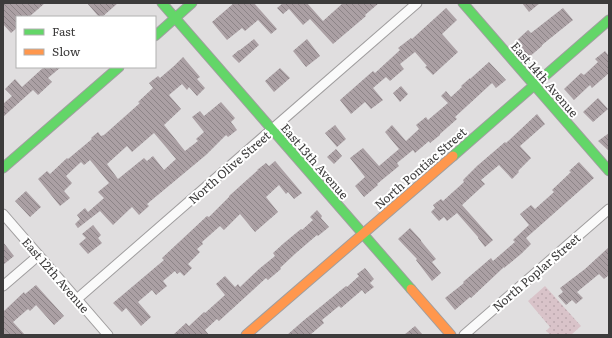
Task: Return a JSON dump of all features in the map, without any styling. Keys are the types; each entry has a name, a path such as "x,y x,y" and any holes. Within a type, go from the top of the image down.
{"street":[{"name":"East 13th Avenue","path":"162,3 451,335"},
{"path":"156,35 192,3"},
{"name":"North Olive Street","path":"76,299 417,3"},
{"name":"East 14th Avenue","path":"463,3 609,171"},
{"name":"North Pontiac Street","path":"246,335 609,20"},
{"path":"3,168 118,68"},
{"name":"North Poplar Street","path":"464,335 609,209"},
{"name":"East 12th Avenue","path":"3,214 108,335"},
{"path":"3,286 39,255"}],"shaded area":[{"path":"545,286 581,326 571,335 551,335 546,331 550,327 528,301"}],"building":[{"path":"3,3 45,3 30,16 16,16 16,29 11,33 3,24"},
{"path":"87,3 118,3 103,16 98,16"},
{"path":"234,3 254,3 277,29 271,34 258,20 245,31 242,28 227,40 212,22"},
{"path":"283,3 307,3 323,21 343,3 379,3 333,44 310,19 303,25 289,9 283,14 277,8"},
{"path":"522,3 540,3 529,12"},
{"path":"446,8 457,20 442,34 458,52 433,75 425,67 427,66 415,52 400,64 404,69 390,81 386,77 373,88 383,100 371,109 365,102 351,114 340,100 373,71 375,73 400,50 398,48 411,38 412,39"},
{"path":"563,8 573,20 528,58 515,42 528,30 531,33"},
{"path":"254,39 259,45 239,63 232,56"},
{"path":"307,39 320,56 306,67 293,51"},
{"path":"605,51 609,56 609,73 592,88 590,85 574,100 564,89 581,73 584,75 598,62 595,59"},
{"path":"183,57 200,77 197,79 205,88 197,96 189,87 187,90 182,84 169,95 181,109 164,125 185,151 198,141 196,139 204,132 192,117 200,111 204,116 221,102 235,118 231,122 237,130 228,137 226,135 206,155 147,204 149,206 139,215 132,207 113,225 100,211 78,228 75,224 80,219 77,215 85,208 88,212 104,198 98,192 109,183 90,160 84,165 81,162 66,176 72,183 64,191 70,198 60,206 38,179 47,171 50,174 67,158 68,159 92,139 91,138 98,132 101,136 104,135 140,103 138,102 153,88 149,83 158,76 160,78","holes":["154,133 176,159 164,170 153,156 147,161 144,158 118,179 107,164 127,146 132,152"]},
{"path":"489,62 506,80 496,88 492,83 455,117 457,119 440,135 430,143 429,141 415,153 413,150 397,163 399,166 364,197 355,186 365,177 350,158 363,148 379,166 399,149 385,132 392,125 406,141 419,129 416,125 426,117 428,120 448,103 441,96 446,91 451,97 462,87 461,86"},
{"path":"43,68 60,68 48,78 52,82 38,95 33,90 3,117 3,104 12,96 5,89 15,79 22,87"},
{"path":"280,68 290,78 274,92 265,81"},
{"path":"401,86 408,94 400,102 393,93"},
{"path":"598,98 608,109 593,122 583,112"},
{"path":"537,114 545,124 520,146 531,158 512,179 499,165 481,180 485,184 462,205 493,240 485,247 457,213 447,221 444,217 439,221 431,212 435,208 433,205 441,199 443,201 464,182 463,180 477,166 505,142 506,143"},
{"path":"335,125 346,139 337,147 325,133"},
{"path":"609,133 609,151 598,141"},
{"path":"336,149 342,156 334,164 327,157"},
{"path":"275,161 302,193 294,199 288,192 286,194 279,185 266,197 278,212 255,232 240,214 224,230 220,226 202,242 203,244 197,249 200,252 188,264 192,268 184,276 180,272 177,274 175,271 163,281 167,286 156,295 152,290 138,302 151,317 141,326 126,308 122,312 113,303 164,260 162,258 207,216 209,217 257,170 266,163 269,166"},
{"path":"579,162 594,178 526,238 531,244 521,254 504,267 471,298 470,297 455,310 445,298 491,258 493,261 515,242 513,240 529,225 520,214 531,205 535,209 554,192 552,190"},
{"path":"26,191 41,207 30,217 15,201"},
{"path":"317,210 322,216 321,218 329,227 296,253 268,280 266,278 219,321 217,319 205,330 209,335 173,335 186,323 189,326 225,295 216,284 225,276 235,287 238,284 240,287 275,256 273,253 313,220 310,217"},
{"path":"93,225 101,235 98,238 102,243 88,254 79,244 86,238 82,234"},
{"path":"410,228 436,259 432,262 441,273 432,281 416,260 417,259 398,239"},
{"path":"3,242 14,256 3,265"},
{"path":"609,247 609,275 604,279 599,274 577,292 583,298 576,304 572,300 566,305 558,296 563,292 560,288 585,269"},
{"path":"365,268 374,279 370,283 374,287 365,294 362,290 341,308 339,306 322,320 324,323 310,335 287,335 346,286 347,287 359,276 357,274"},
{"path":"36,285 64,316 54,325 36,305 30,311 28,309 13,322 25,335 3,335 3,312 24,292 25,294"},
{"path":"415,326 423,335 404,335"}],"traffic: fast":[{"path":"162,3 411,289"},
{"path":"156,35 192,3"},
{"path":"463,3 609,171"},
{"path":"453,156 609,20"},
{"path":"3,168 118,68"}],"traffic: slow":[{"path":"246,335 453,156"},
{"path":"411,289 451,335"}]}
